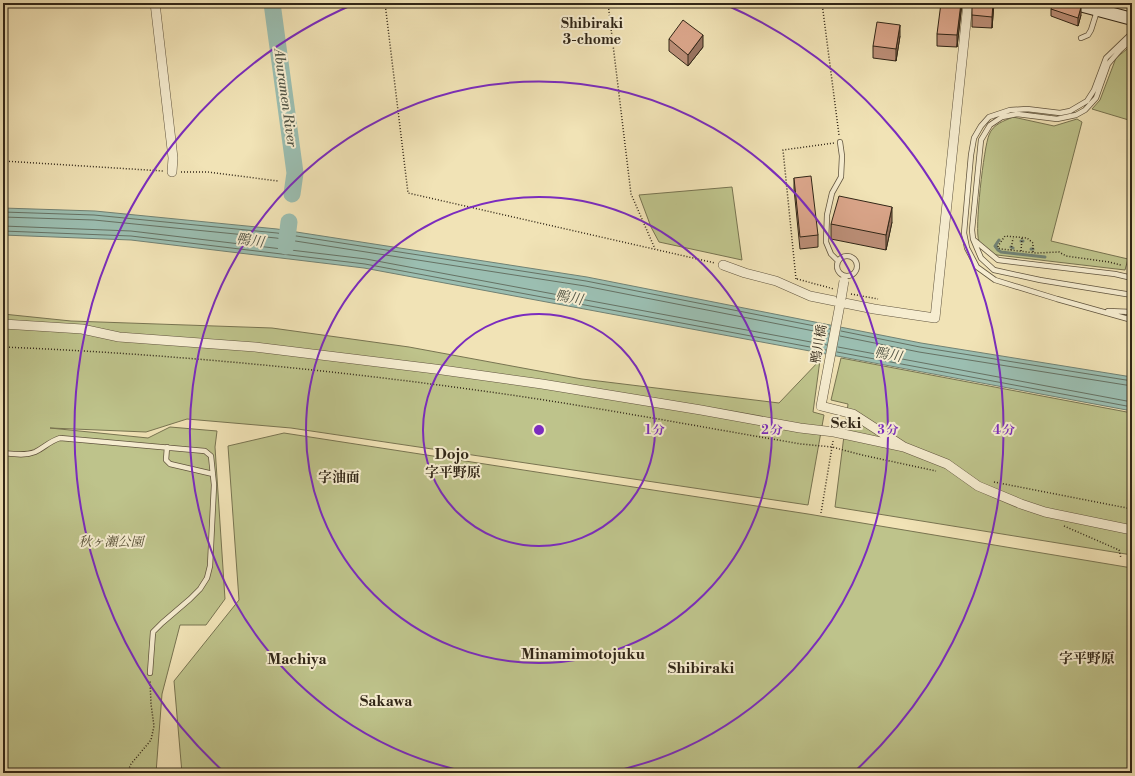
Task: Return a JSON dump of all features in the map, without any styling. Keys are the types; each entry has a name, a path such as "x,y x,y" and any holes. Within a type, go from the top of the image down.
{"street":[{"path":"155,3 173,158 172,172"},
{"path":"723,265 745,274 776,282 810,296 840,300 874,309 936,318 968,3"},
{"path":"1072,3 1132,19"},
{"name":"鴨川橋","path":"845,278 824,387 822,406 853,414 904,447"},
{"path":"3,324 82,329 119,336 255,347 435,369 558,387 793,427 834,432 904,447 947,464 978,486 1021,504 1045,512 1132,530"}],"lane":[{"path":"1081,38 1088,35 1091,30 1097,10"},
{"path":"1132,33 1106,58 1094,90 1087,101 1070,111 1060,113 1027,109 1010,110 989,117 981,126 974,138 971,154 964,233 967,248 977,266 995,280 1132,320"},
{"path":"1132,39 1108,64 1096,98 1085,110 1076,115 1057,119 1017,114 1002,117 990,125 980,140 972,230 973,239 981,258 994,270 1040,280 1132,295"},
{"path":"838,261 831,254 826,242 832,193 841,177 842,156 840,142"},
{"path":"973,239 998,260 1115,274 1132,278"},
{"path":"849,256 854,259 856,262 855,272 845,278 838,270 838,261 843,257 849,256"},
{"path":"1100,311 1132,312"},
{"path":"3,453 24,454 35,452 51,441 60,438 205,451 211,456 214,485 210,566 207,578 190,599 153,632 150,673"},
{"path":"167,447 166,460 170,464 213,474"}],"path":[{"path":"385,3 408,193 723,265"},
{"path":"608,3 631,194 655,250"},
{"path":"796,279 783,150 840,142 822,3"},
{"path":"3,161 172,172 208,172 278,181"},
{"path":"1032,250 1033,243 1031,240 1022,240 1005,236 1002,238 998,246 998,248 1012,248 1015,251 1032,250 1037,253 1059,252 1066,256 1120,265"},
{"path":"1012,248 1013,237"},
{"path":"1020,251 1022,240"},
{"path":"791,278 840,300"},
{"path":"848,293 878,299"},
{"path":"3,347 62,349 194,359 351,374 518,396 801,444 832,447 862,455 940,471"},
{"path":"821,512 834,432"},
{"path":"992,481 1132,509"},
{"path":"1064,526 1119,550 1121,558"},
{"path":"127,773 131,764 151,740 154,726 151,704 150,673"}],"green space":[{"path":"1132,45 1132,121 1092,109 1100,100 1116,58"},
{"path":"1013,117 1054,126 1077,119 1082,122 1051,241 1128,259 1125,270 997,255 989,252 982,246 979,241 978,222 980,188 987,142 993,128 999,123"},
{"path":"732,187 742,260 659,242 651,227 639,195"},
{"name":"秋ヶ瀬公園","path":"3,314 71,321 272,328 409,347 582,379 779,403 820,360 813,412 824,415 808,505 291,428 187,419 146,432 50,428 148,438 170,427 217,431 215,447 225,599 206,625 180,625 162,694 156,773 3,773 3,427 8,427 3,426"},
{"path":"841,358 1132,413 1132,555 835,507 848,404 831,400"},
{"path":"284,433 808,514 1132,568 1132,773 182,773 174,681 239,600 228,446"}],"water":[{"name":"鴨川","path":"3,208 95,211 277,229 587,277 921,343 1132,377 1132,411 364,268 131,240 3,235"}],"building":[{"path":"941,3 961,3 957,35 937,34"},
{"path":"972,3 993,3 992,17 972,15"},
{"path":"1053,3 1067,3 1081,7 1078,18 1051,9"},
{"path":"683,20 703,35 688,55 669,39"},
{"path":"877,22 900,25 896,49 873,46"},
{"path":"811,176 818,235 800,237 794,178"},
{"path":"839,196 892,207 886,235 831,224"}],"waterway":[{"name":"Aburamen River","path":"272,3 295,173 292,194"},
{"name":"Aburamen River","path":"286,246 289,222"},
{"path":"999,240 995,246 1001,252 1045,257"}],"district":[{"name":"Shibiraki 3-chome","path":"592,32"},
{"name":"Seki","path":"846,423"},
{"name":"Dojo","path":"452,454"},
{"name":"字平野原","path":"453,473"},
{"name":"字油面","path":"339,478"},
{"name":"Minamimotojuku","path":"583,654"},
{"name":"Machiya","path":"297,659"},
{"name":"字平野原","path":"1087,659"},
{"name":"Shibiraki","path":"701,668"},
{"name":"Sakawa","path":"386,701"}]}
